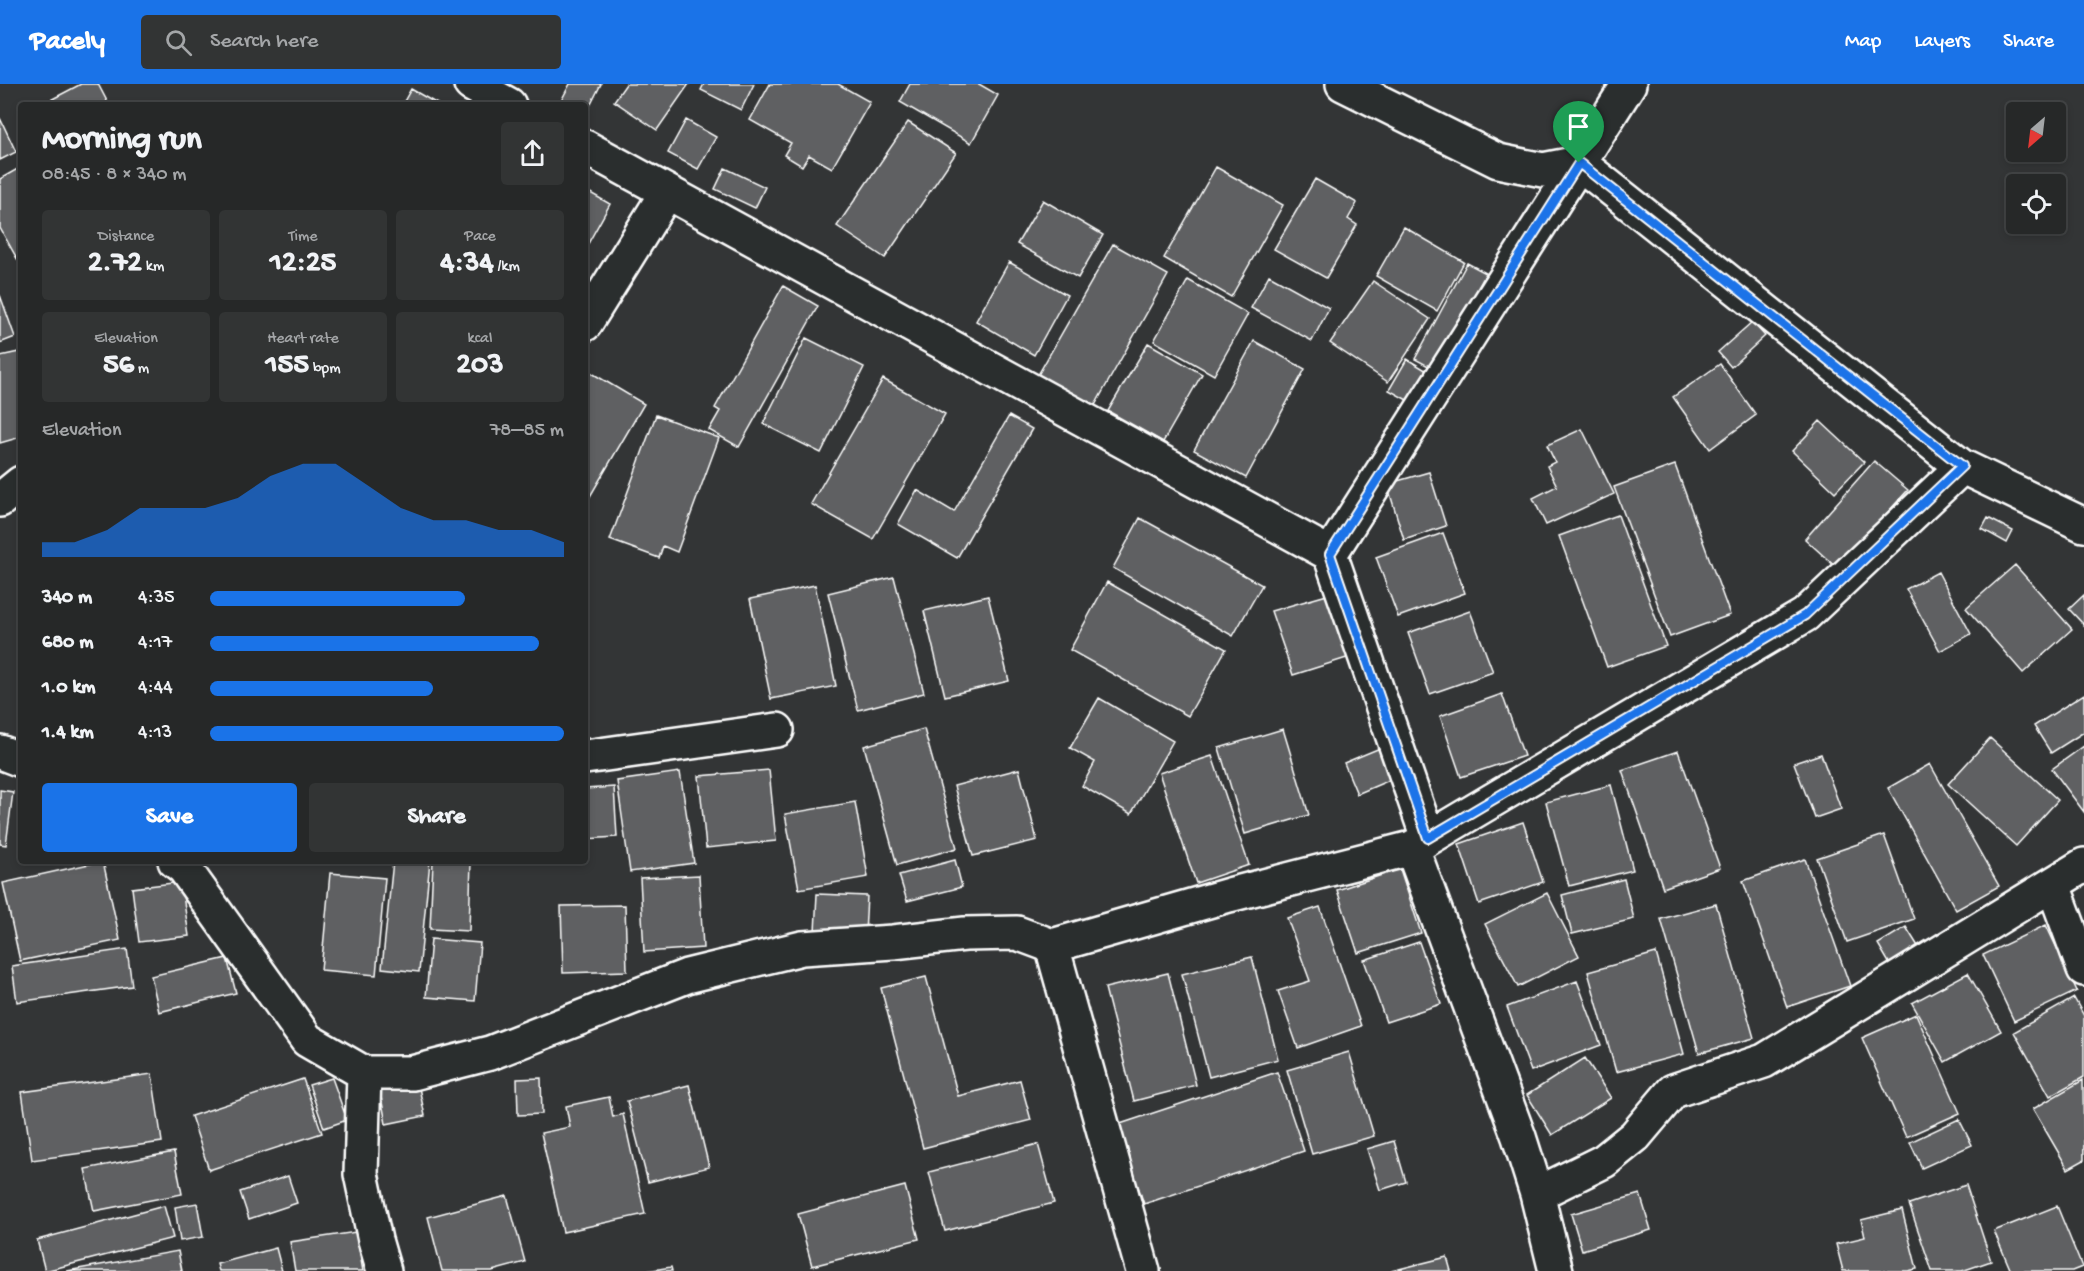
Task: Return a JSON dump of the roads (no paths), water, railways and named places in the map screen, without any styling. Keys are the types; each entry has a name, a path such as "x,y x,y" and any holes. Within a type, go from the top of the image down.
{"street":[{"path":"471,84 504,102"},
{"path":"1343,84 1498,161 1543,170 1579,163 1962,466 2084,525"},
{"path":"1330,554 1629,84"},
{"path":"588,149 1330,554 1420,843 1537,1194 1556,1271"},
{"path":"588,319 667,192"},
{"path":"179,864 184,868 307,1040 364,1073 412,1073 490,1053 687,976 802,948 893,942 965,934 1017,933 1052,946 1420,843 1805,615 1962,466"},
{"path":"0,500 18,485"},
{"path":"588,757 777,730"},
{"path":"0,752 18,759"},
{"path":"1537,1194 1604,1161 1635,1136 1673,1091 1764,1061 2084,865"},
{"path":"2053,885 2084,969"},
{"path":"1052,946 1143,1271"},
{"path":"364,1073 361,1174 384,1271"}]}
